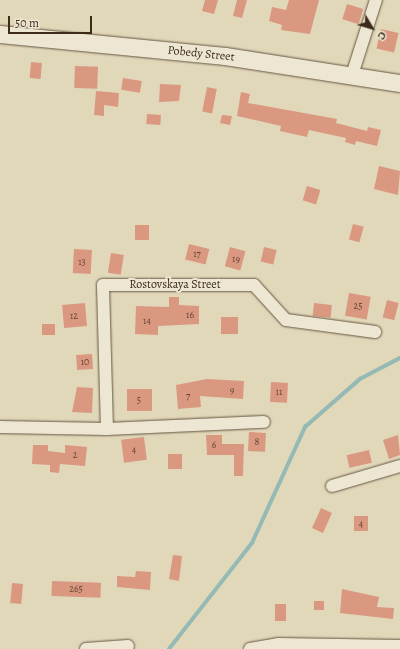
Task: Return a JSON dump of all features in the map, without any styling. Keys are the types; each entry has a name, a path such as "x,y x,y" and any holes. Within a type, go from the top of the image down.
{"street":[{"path":"352,75 376,0"},
{"name":"Pobedy Street","path":"0,34 225,56 400,83"},
{"name":"Rostovskaya Street","path":"107,429 104,285 254,285 286,320 375,332"},
{"path":"0,427 107,429 264,422"},
{"path":"332,486 400,466"},
{"path":"250,649 278,644 400,646"},
{"path":"86,649 128,646"}],"building":[{"path":"205,0 218,0 214,14 202,11"},
{"path":"237,0 247,0 242,18 233,16"},
{"path":"289,0 319,0 310,34 281,30 282,25 269,21 272,7 286,10"},
{"path":"347,4 363,9 359,24 342,19"},
{"path":"381,29 399,33 394,53 377,48"},
{"path":"31,62 42,63 41,79 30,78"},
{"path":"75,66 98,67 97,89 74,88"},
{"path":"123,78 142,81 140,93 121,90"},
{"path":"160,84 181,85 179,101 159,102"},
{"path":"207,87 217,89 212,113 202,112"},
{"path":"96,91 119,93 118,107 104,105 104,116 94,115"},
{"path":"241,92 250,94 248,103 337,119 336,123 367,131 368,127 381,130 377,146 356,141 355,145 345,142 346,138 309,130 307,137 280,131 281,126 237,116"},
{"path":"147,114 161,115 160,125 146,124"},
{"path":"222,115 232,116 230,125 220,123"},
{"path":"379,166 400,171 398,195 374,189"},
{"path":"307,186 320,190 316,204 303,200"},
{"path":"353,224 364,227 359,242 349,239"},
{"path":"135,225 149,225 149,240 135,240"},
{"path":"189,244 209,249 206,265 185,260"},
{"path":"230,247 245,251 240,270 225,266"},
{"path":"264,247 277,250 273,265 261,262"},
{"path":"74,249 92,250 91,274 73,273"},
{"path":"111,253 124,255 121,275 108,273"},
{"path":"349,293 371,297 367,319 345,316"},
{"path":"169,297 179,297 179,305 199,306 199,324 158,326 158,335 135,334 136,306 169,307"},
{"path":"387,300 399,303 394,320 383,317"},
{"path":"85,303 87,326 64,328 62,305"},
{"path":"314,303 332,305 331,318 313,316"},
{"path":"221,317 238,317 238,334 221,334"},
{"path":"42,324 55,324 55,335 42,335"},
{"path":"92,354 93,369 77,370 76,355"},
{"path":"207,379 244,381 243,399 200,396 201,407 178,409 176,385"},
{"path":"271,382 288,383 287,403 270,402"},
{"path":"77,387 93,388 92,413 72,412"},
{"path":"127,389 152,389 152,411 127,411"},
{"path":"249,432 266,433 265,452 248,451"},
{"path":"206,435 222,435 222,444 244,444 243,476 234,476 234,455 207,455"},
{"path":"398,435 400,455 389,459 383,440"},
{"path":"144,437 147,460 124,463 121,440"},
{"path":"33,445 48,445 48,451 65,453 65,445 87,447 85,466 60,464 59,473 50,472 50,465 32,464"},
{"path":"369,450 372,463 350,468 347,455"},
{"path":"168,454 182,454 182,469 168,469"},
{"path":"321,508 332,513 323,533 312,528"},
{"path":"354,516 368,516 368,531 354,531"},
{"path":"173,555 182,556 179,581 169,579"},
{"path":"136,571 151,572 150,590 117,587 117,576 135,577"},
{"path":"52,581 101,583 100,598 51,596"},
{"path":"12,583 23,584 21,604 10,603"},
{"path":"342,589 379,597 377,607 394,608 393,619 340,613"},
{"path":"314,601 324,601 324,610 314,610"},
{"path":"275,604 286,604 286,621 275,621"}],"waterway":[{"path":"169,649 252,543 305,427 360,379 400,358"}]}
